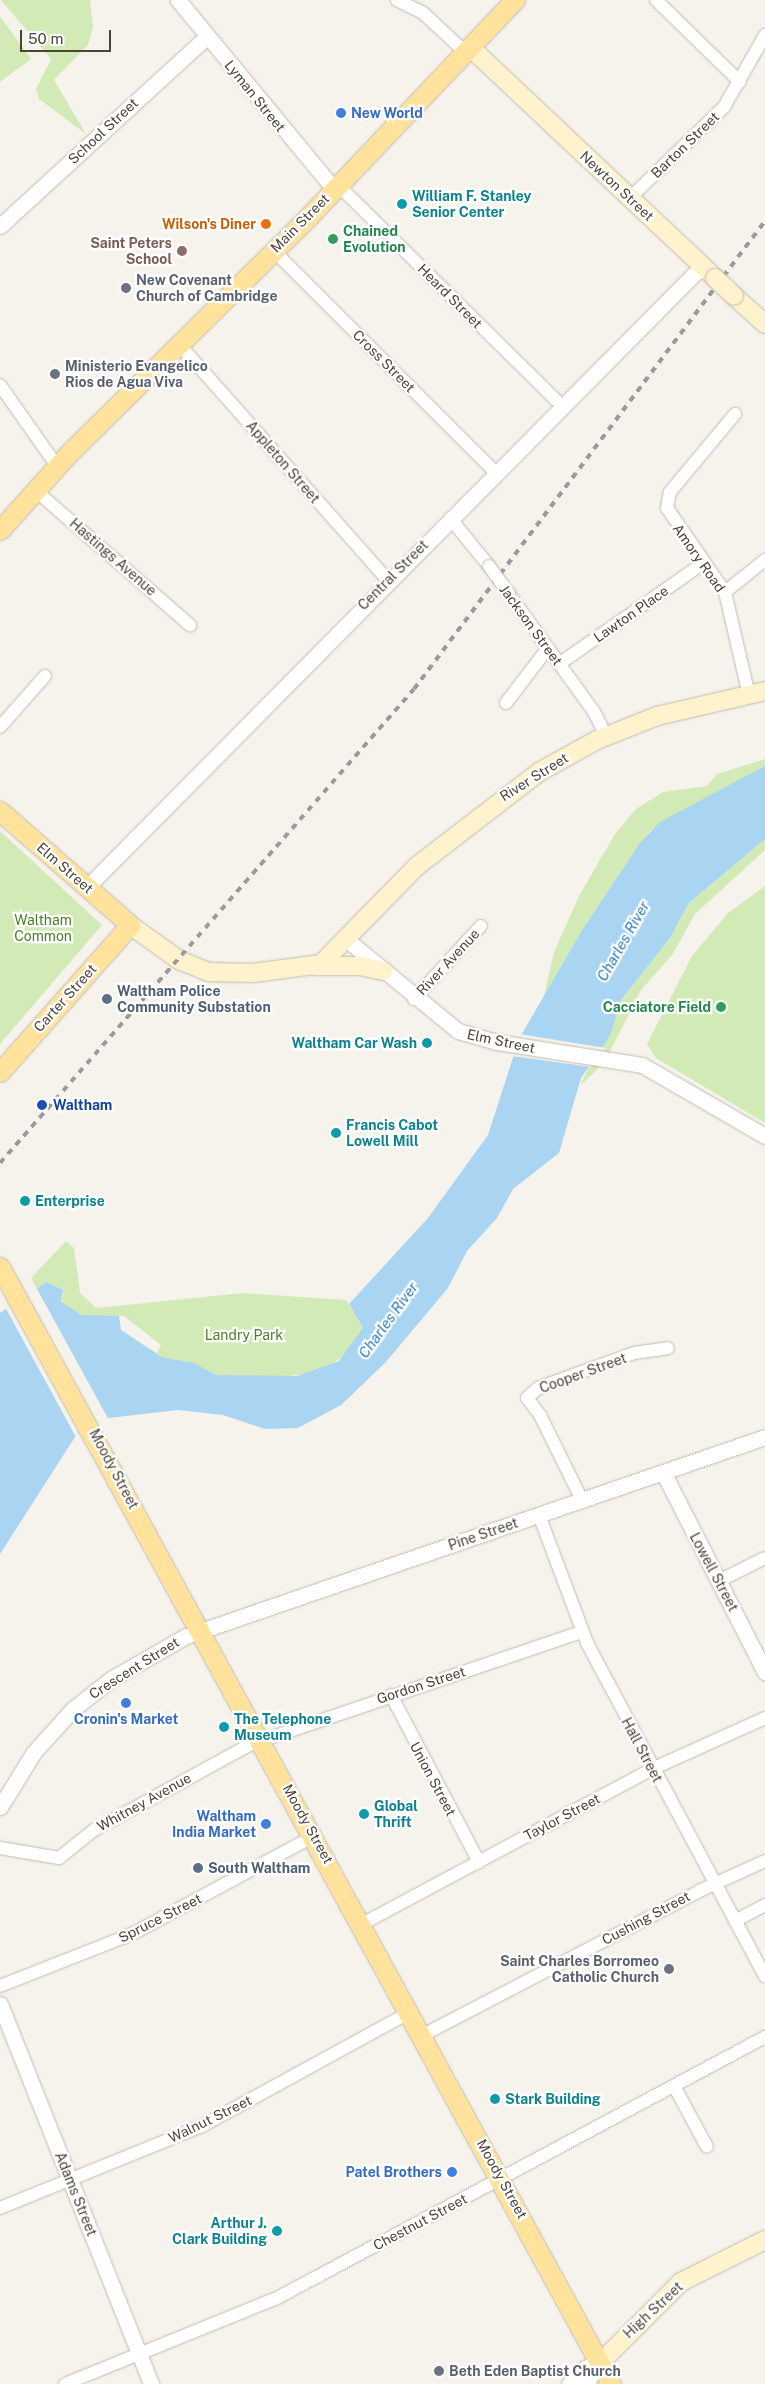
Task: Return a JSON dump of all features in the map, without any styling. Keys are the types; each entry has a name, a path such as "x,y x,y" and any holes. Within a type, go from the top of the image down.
{"main road":[{"name":"Main Street","path":"0,530 56,466 336,187 514,0"},
{"name":"Newton Street","path":"467,50 765,324"},
{"name":"River Street","path":"347,940 396,885 478,814 530,777 606,736 678,709 757,693"},
{"name":"Elm Street","path":"0,811 130,925 194,967 260,973 311,966 327,960 347,940"},
{"name":"Carter Street","path":"0,1072 130,925"},
{"path":"311,966 360,966 383,971"},
{"name":"Moody Street","path":"0,1267 20,1296 502,2179 611,2384"},
{"name":"High Street","path":"601,2362 680,2282 765,2240"}],"street":[{"path":"396,0 422,12 467,50"},
{"path":"656,0 740,82"},
{"name":"Lyman Street","path":"183,2 207,36 336,187"},
{"name":"Barton Street","path":"630,198 704,130 740,82 765,35"},
{"name":"School Street","path":"0,226 207,36"},
{"name":"Heard Street","path":"336,187 562,406"},
{"name":"Cross Street","path":"273,250 495,472"},
{"name":"Central Street","path":"87,887 388,580 702,266"},
{"name":"Appleton Street","path":"178,343 388,580"},
{"path":"0,387 56,466"},
{"name":"Amory Road","path":"736,414 670,492 667,503 676,527 725,592 757,693"},
{"name":"Hastings Avenue","path":"36,490 190,625"},
{"name":"Jackson Street","path":"450,518 489,566 548,648 606,736"},
{"path":"725,592 765,560"},
{"name":"Lawton Place","path":"559,664 703,563"},
{"path":"506,703 548,648"},
{"path":"0,726 45,676"},
{"name":"River Avenue","path":"414,999 481,926"},
{"name":"Elm Street","path":"347,940 414,999 453,1029 497,1042 626,1062 658,1072 765,1136"},
{"name":"Cooper Street","path":"582,1500 540,1415 527,1398 542,1386 625,1357 668,1348"},
{"name":"Pine Street","path":"201,1630 765,1437"},
{"name":"Lowell Street","path":"663,1472 765,1672"},
{"name":"Hall Street","path":"539,1514 581,1632 652,1769 765,1976"},
{"path":"719,1581 765,1558"},
{"name":"Crescent Street","path":"0,1807 28,1759 73,1709 126,1670 201,1630"},
{"name":"Gordon Street","path":"262,1740 581,1632"},
{"name":"Union Street","path":"391,1695 479,1862"},
{"name":"Taylor Street","path":"362,1924 652,1769 765,1718"},
{"name":"Whitney Avenue","path":"0,1848 59,1858 89,1833 262,1740"},
{"name":"Spruce Street","path":"0,1986 132,1934 314,1836"},
{"name":"Cushing Street","path":"423,2035 714,1884 765,1861"},
{"path":"734,1921 765,1906"},
{"name":"Adams Street","path":"0,2004 151,2384"},
{"name":"Walnut Street","path":"0,2208 202,2126 410,2012"},
{"name":"Chestnut Street","path":"65,2384 269,2302 765,2037"},
{"path":"674,2086 707,2146"},
{"path":"569,2384 585,2368 601,2362"},
{"path":"585,2384 601,2362"}],"green space":[{"path":"1,0 90,0 93,27 88,45 54,80 86,134 39,99 36,89 51,59"},
{"path":"0,16 31,59 0,82"},
{"path":"765,759 765,766 650,831 581,932 527,1027 544,996 554,952 580,894 615,834 636,809 663,792 707,786 717,774"},
{"name":"Waltham Common","path":"0,831 102,925 0,1044"},
{"path":"765,839 765,850 695,914 672,955 641,990 604,1063 580,1086 621,1000 670,938 689,903"},
{"name":"Cacciatore Field","path":"765,886 765,1123 656,1058 647,1044 692,956 728,913"},
{"name":"Landry Park","path":"66,1241 74,1248 80,1293 96,1308 243,1293 346,1300 363,1328 350,1352 319,1372 281,1377 216,1375 189,1362 162,1357 157,1353 161,1345 124,1316 87,1317 62,1304 63,1290 47,1282 38,1291 31,1278"}],"water":[{"name":"Charles River","path":"765,766 765,839 689,903 670,938 621,1000 610,1036 581,1078 559,1153 513,1189 497,1218 467,1251 448,1288 385,1363 341,1405 298,1428 265,1429 223,1415 178,1410 109,1418 75,1437 0,1554 0,1313 47,1282 63,1290 61,1302 82,1315 119,1316 121,1330 162,1357 194,1363 216,1375 297,1376 339,1361 363,1328 349,1304 428,1218 488,1135 519,1039 581,932 640,843 660,822"}],"pier":[{"path":"519,1034 606,1048 591,1067 512,1056"},
{"path":"37,1289 110,1422 77,1439 5,1307"}],"railway":[{"path":"0,1163 414,689 765,221"}],"place":[{"name":"New World","path":"341,113"},
{"name":"William F. Stanley Senior Center","path":"402,204"},
{"name":"Wilson's Diner","path":"266,224"},
{"name":"Chained Evolution","path":"333,239"},
{"name":"Saint Peters School","path":"182,251"},
{"name":"New Covenant Church of Cambridge","path":"126,288"},
{"name":"Ministerio Evangelico Rios de Agua Viva","path":"55,374"},
{"name":"Waltham Police Community Substation","path":"107,999"},
{"name":"Cacciatore Field","path":"721,1007"},
{"name":"Waltham Car Wash","path":"427,1043"},
{"name":"Waltham","path":"42,1105"},
{"name":"Francis Cabot Lowell Mill","path":"336,1133"},
{"name":"Enterprise","path":"25,1201"},
{"name":"Cronin's Market","path":"126,1703"},
{"name":"The Telephone Museum","path":"224,1727"},
{"name":"Global Thrift","path":"364,1814"},
{"name":"Waltham India Market","path":"266,1824"},
{"name":"South Waltham","path":"198,1868"},
{"name":"Saint Charles Borromeo Catholic Church","path":"669,1969"},
{"name":"Stark Building","path":"495,2099"},
{"name":"Patel Brothers","path":"452,2172"},
{"name":"Arthur J. Clark Building","path":"277,2231"},
{"name":"Beth Eden Baptist Church","path":"439,2371"}]}
